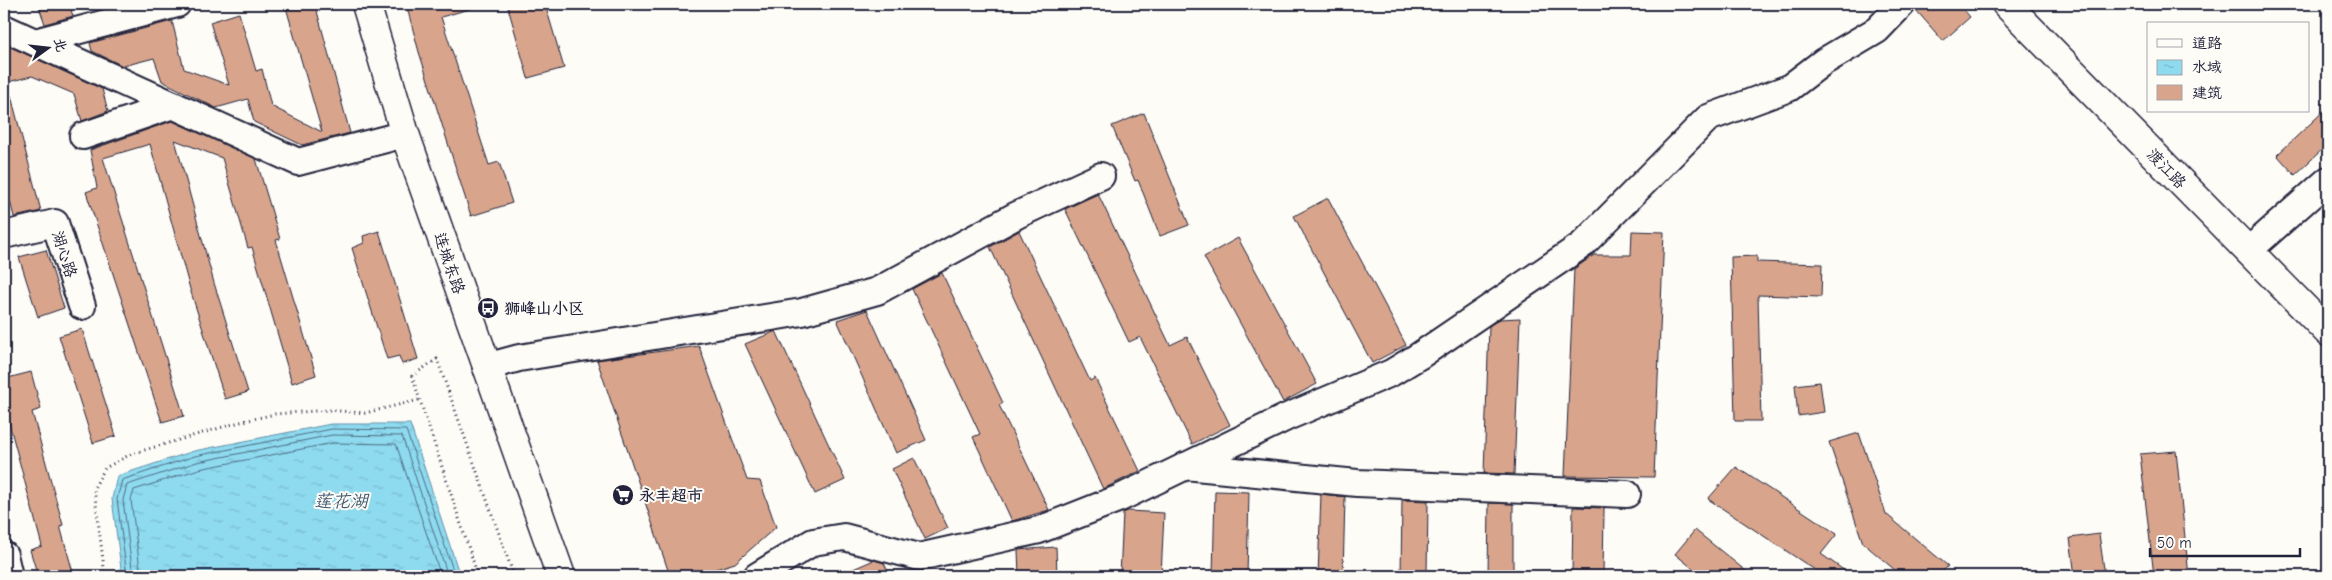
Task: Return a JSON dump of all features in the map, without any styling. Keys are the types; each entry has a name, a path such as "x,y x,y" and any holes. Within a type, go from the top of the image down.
{"main road":[{"name":"连城东路","path":"366,4 405,134 560,576"},
{"name":"渡江路","path":"2006,4 2328,332"}],"lane":[{"path":"34,42 177,4"},
{"path":"757,576 813,542 844,537 919,557 1039,530 1120,498 1287,417 1391,373 1582,245 1708,118 1789,88 1823,62 1877,30 1902,4"},
{"path":"4,28 298,162 405,134"},
{"path":"83,136 173,105"},
{"path":"486,367 519,358 802,312 877,291 1017,215 1101,176"},
{"path":"2248,251 2328,180"},
{"name":"湖心路","path":"4,235 54,223 82,306"},
{"path":"1184,466 1357,483 1627,494"},
{"path":"4,555 9,576"}],"path":[{"path":"478,576 418,400 412,376 437,359 514,576"},
{"path":"105,576 94,488 105,468 131,454 158,445 275,414 328,410 365,413 418,400"}],"water":[{"name":"莲花湖","path":"331,424 410,424 460,576 122,576 112,499 117,476 194,451"}],"building":[{"path":"38,4 69,4 73,16 45,24"},
{"path":"285,4 315,4 350,133 302,145 254,122 248,99 216,108 162,81 154,58 123,66 92,51 90,43 172,21 184,69 229,85 210,22 239,13 256,71 262,69 271,106 322,132"},
{"path":"406,4 472,4 473,8 441,17 489,165 499,162 512,203 471,216 419,52"},
{"path":"507,4 545,4 564,68 528,78"},
{"path":"1917,4 1959,4 1970,17 1943,41 1916,10"},
{"path":"4,44 102,89 108,111 82,121 74,94 32,76 4,83"},
{"path":"4,88 9,88 41,211 14,217 4,177"},
{"path":"2328,107 2328,144 2295,175 2277,155"},
{"path":"1144,113 1189,225 1160,236 1138,180 1135,181 1112,126"},
{"path":"172,121 256,159 280,239 276,240 316,375 292,383 252,247 248,248 222,158 175,140 214,283 248,392 225,399 190,289 150,144 103,158 184,416 162,422 86,192 97,188 90,150"},
{"path":"1098,194 1170,345 1187,337 1230,425 1192,444 1140,337 1129,342 1065,209"},
{"path":"1328,198 1406,345 1372,363 1294,216"},
{"path":"379,231 418,359 402,364 399,356 387,359 352,248 364,243 363,236"},
{"path":"1019,231 1090,381 1095,378 1140,471 1103,489 990,247"},
{"path":"1632,231 1664,232 1654,477 1565,476 1574,269 1594,255 1631,255"},
{"path":"1238,238 1317,384 1283,402 1204,257"},
{"path":"46,250 64,308 38,317 19,257"},
{"path":"1757,256 1757,262 1822,264 1821,297 1758,295 1761,421 1735,421 1731,257"},
{"path":"942,273 1003,403 999,405 1049,510 1012,521 973,437 980,434 912,289"},
{"path":"867,310 926,440 896,453 837,320"},
{"path":"1520,318 1514,474 1484,473 1489,326 1500,319"},
{"path":"82,329 116,436 93,443 59,336"},
{"path":"776,331 845,480 815,494 745,344"},
{"path":"699,346 747,480 760,481 776,527 735,563 693,576 670,576 597,360"},
{"path":"31,372 41,409 32,412 63,525 60,526 74,576 38,576 30,550 42,546 4,404 4,379"},
{"path":"1820,382 1824,412 1798,416 1795,385"},
{"path":"1859,433 1886,514 1948,566 1938,576 1902,576 1863,543 1829,442"},
{"path":"2176,451 2189,576 2154,576 2140,454"},
{"path":"914,458 948,528 925,539 892,469"},
{"path":"1736,467 1837,534 1821,554 1852,576 1824,576 1708,499"},
{"path":"1215,491 1249,492 1247,576 1213,576"},
{"path":"1321,494 1345,497 1343,576 1318,576"},
{"path":"1402,500 1428,501 1427,576 1401,576"},
{"path":"1489,503 1513,504 1513,576 1488,576"},
{"path":"1573,507 1604,508 1603,576 1572,576"},
{"path":"1128,511 1164,513 1161,576 1120,576 1123,513"},
{"path":"1695,530 1752,576 1702,576 1675,554"},
{"path":"2099,534 2105,576 2075,576 2070,538"},
{"path":"1056,547 1057,576 1019,576 1018,550"},
{"path":"874,560 884,563 890,576 837,576"}],"place":[{"name":"狮峰山小区","path":"488,308"},
{"name":"永丰超市","path":"623,495"}]}
